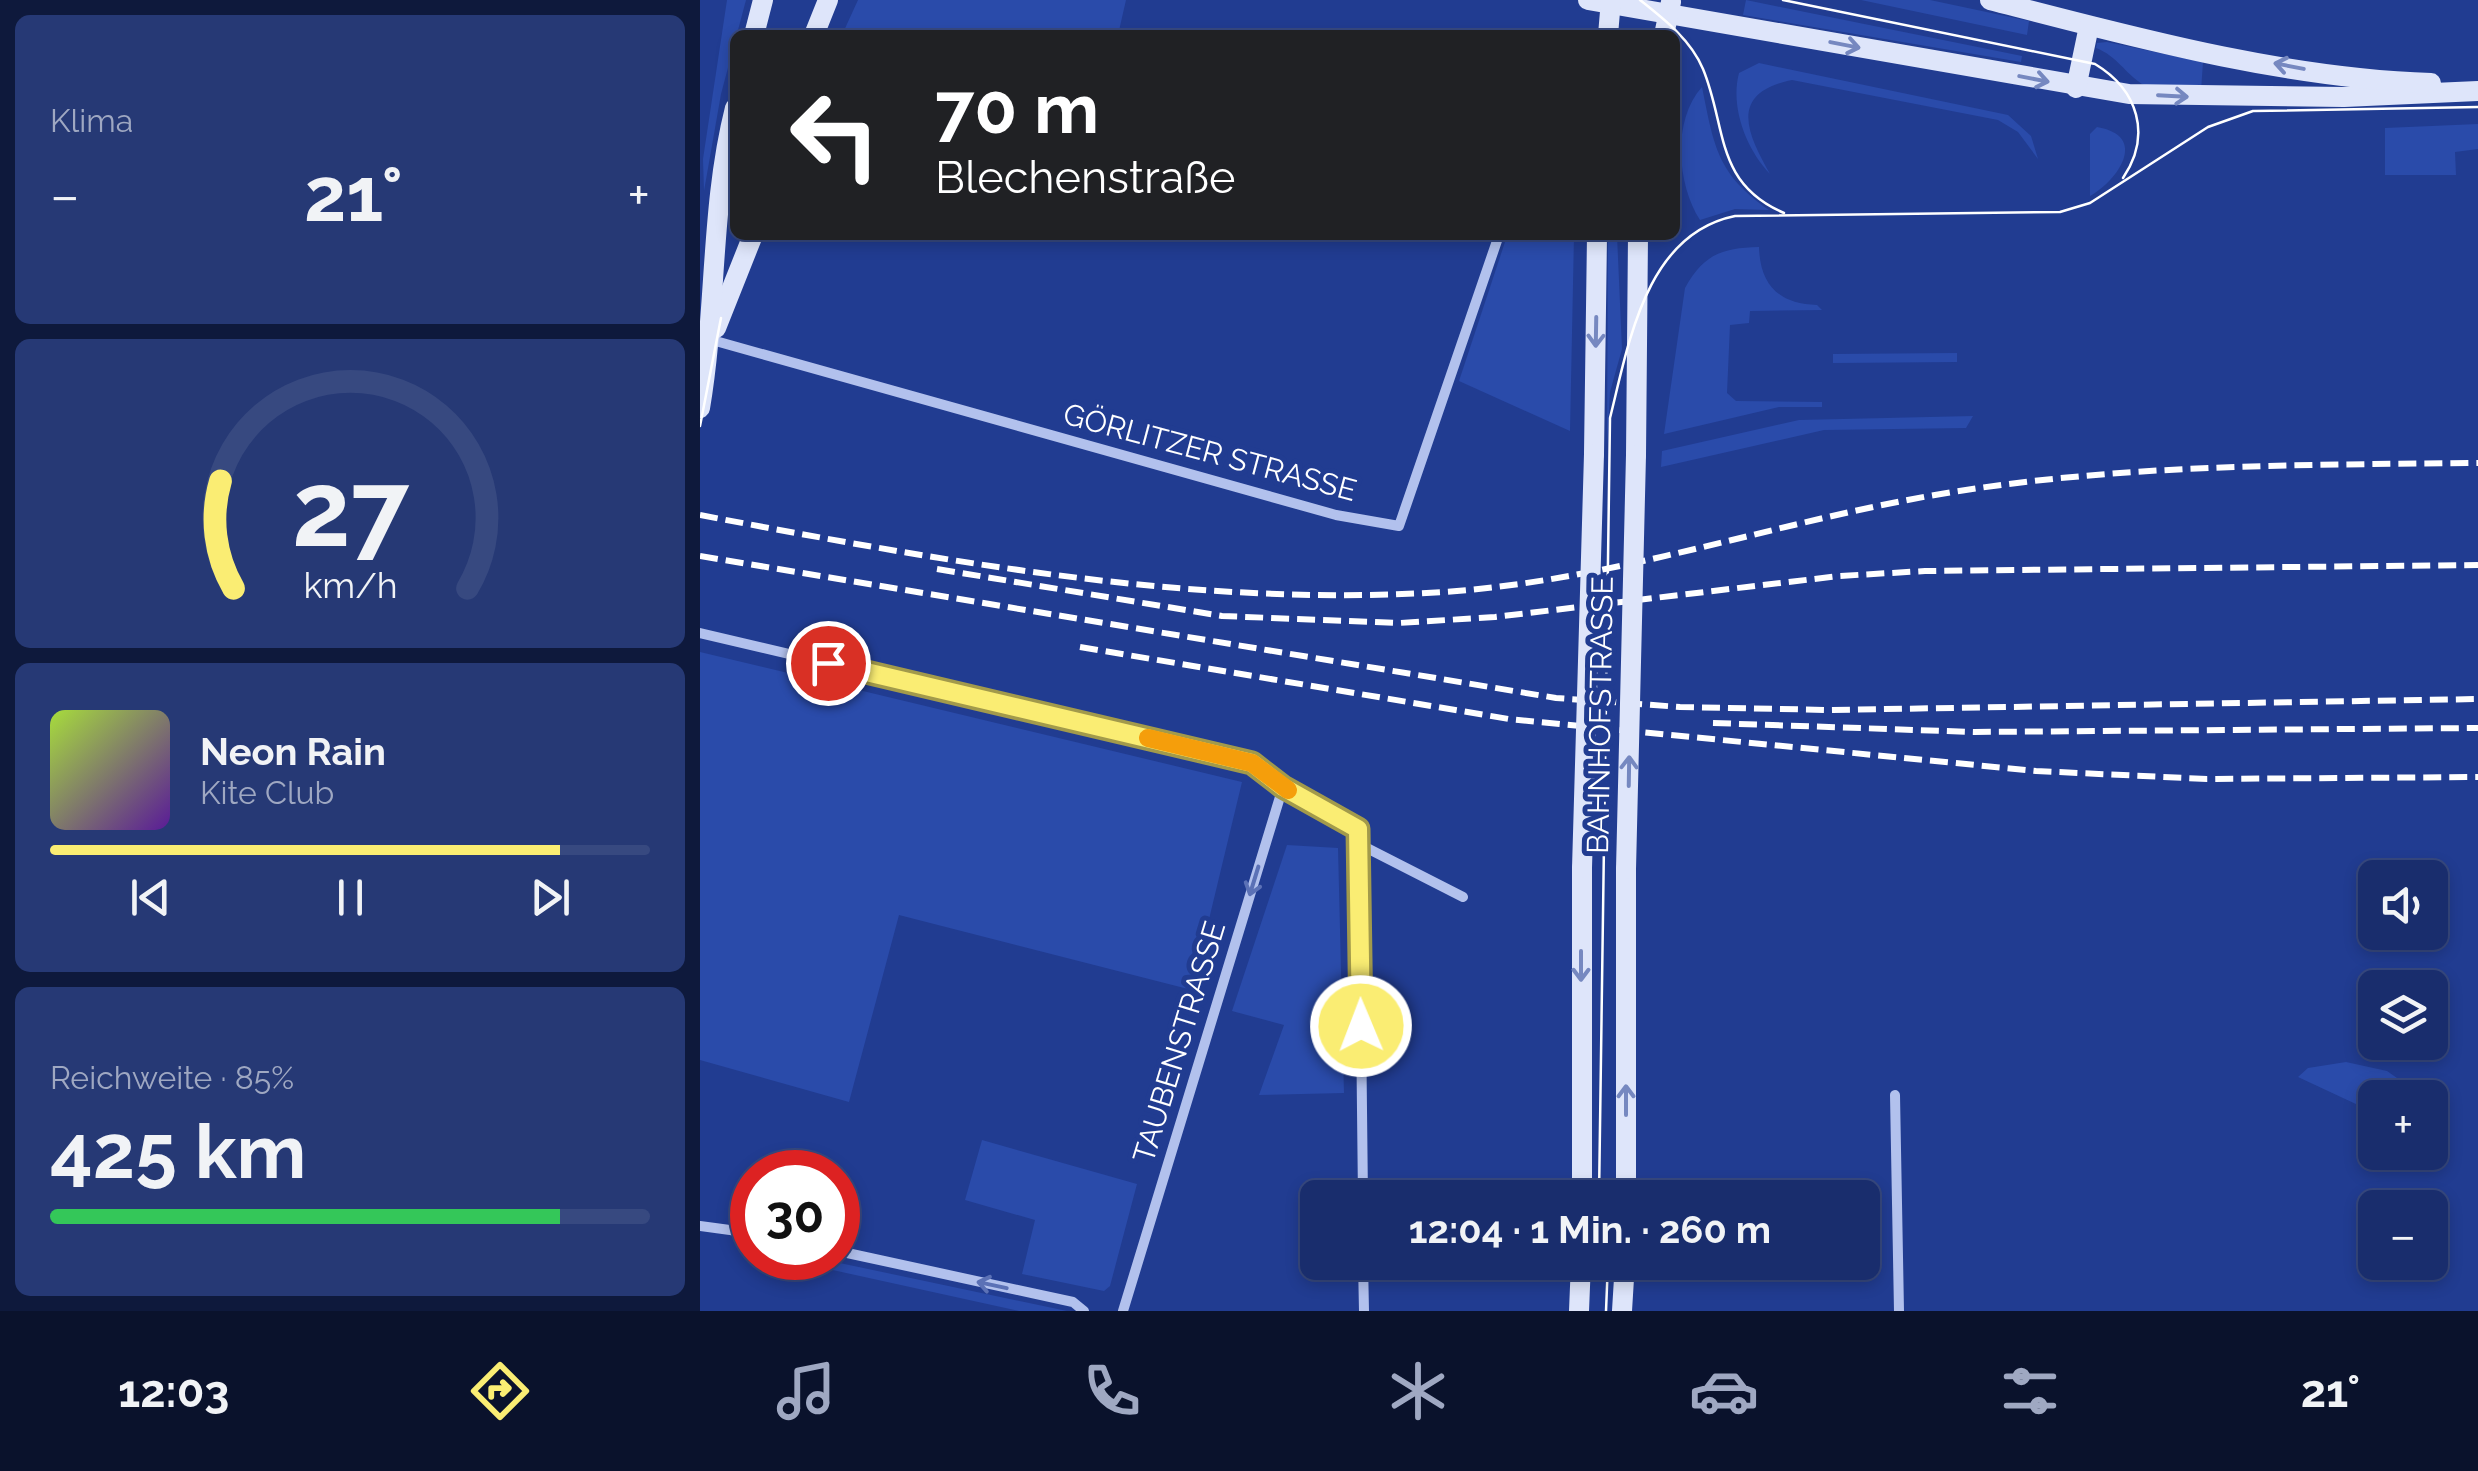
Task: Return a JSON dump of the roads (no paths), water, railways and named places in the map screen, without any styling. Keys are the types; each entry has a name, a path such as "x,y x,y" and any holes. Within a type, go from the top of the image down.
{"main road":[{"path":"755,30 762,0"},
{"path":"816,30 828,0"},
{"path":"1588,0 1670,6 2076,88 2217,98 2478,91"},
{"path":"1990,0 2089,26 2336,75 2478,83"},
{"path":"1608,30 1611,2"},
{"path":"2076,88 2089,26"},
{"path":"712,340 706,277 730,138"},
{"path":"700,408 712,340 751,240"},
{"name":"BAHNHOFSTRASSE","path":"1582,1180 1582,868 1597,240"},
{"name":"BAHNHOFSTRASSE","path":"1626,1180 1626,869 1638,240"},
{"path":"1578,1311 1579,1280"},
{"path":"1622,1311 1624,1280"}],"street":[{"name":"GÖRLITZER STRASSE","path":"712,340 1336,515 1398,526 1498,240"},
{"path":"706,277 738,280"},
{"path":"700,633 1252,763 1283,787 1358,829 1363,1180"},
{"name":"TAUBENSTRASSE","path":"1123,1311 1283,787"},
{"path":"1359,844 1462,897"},
{"path":"1895,1095 1899,1311"},
{"path":"700,1226 730,1230"},
{"path":"860,1256 1073,1302 1084,1311"},
{"path":"1363,1280 1364,1311"}],"tram line":[{"path":"1640,0 1675,30"},
{"path":"1783,0 2095,64 2122,87 2136,115 2137,146 2123,178"},
{"path":"1680,36 1703,69 1734,170 1761,201 1784,213"},
{"path":"1599,1180 1610,418 1634,325 1661,268 1681,244 1705,227 1735,216 2060,212 2090,203 2208,127 2253,111 2478,107"},
{"path":"700,426 721,318"},
{"path":"1606,1311 1607,1280"}],"railway":[{"path":"700,515 883,549 1070,577 1163,587 1350,595 1443,592 1566,576 1868,508 1997,485 2203,468 2478,463"},
{"path":"700,556 1556,698 1680,707 1830,710 2478,699"},
{"path":"937,569 1222,616 1399,623 1495,617 1839,576 1925,571 2478,565"},
{"path":"1080,647 1509,719 2036,771 2207,779 2478,777"},
{"path":"1713,723 1974,732 2478,728"}]}
